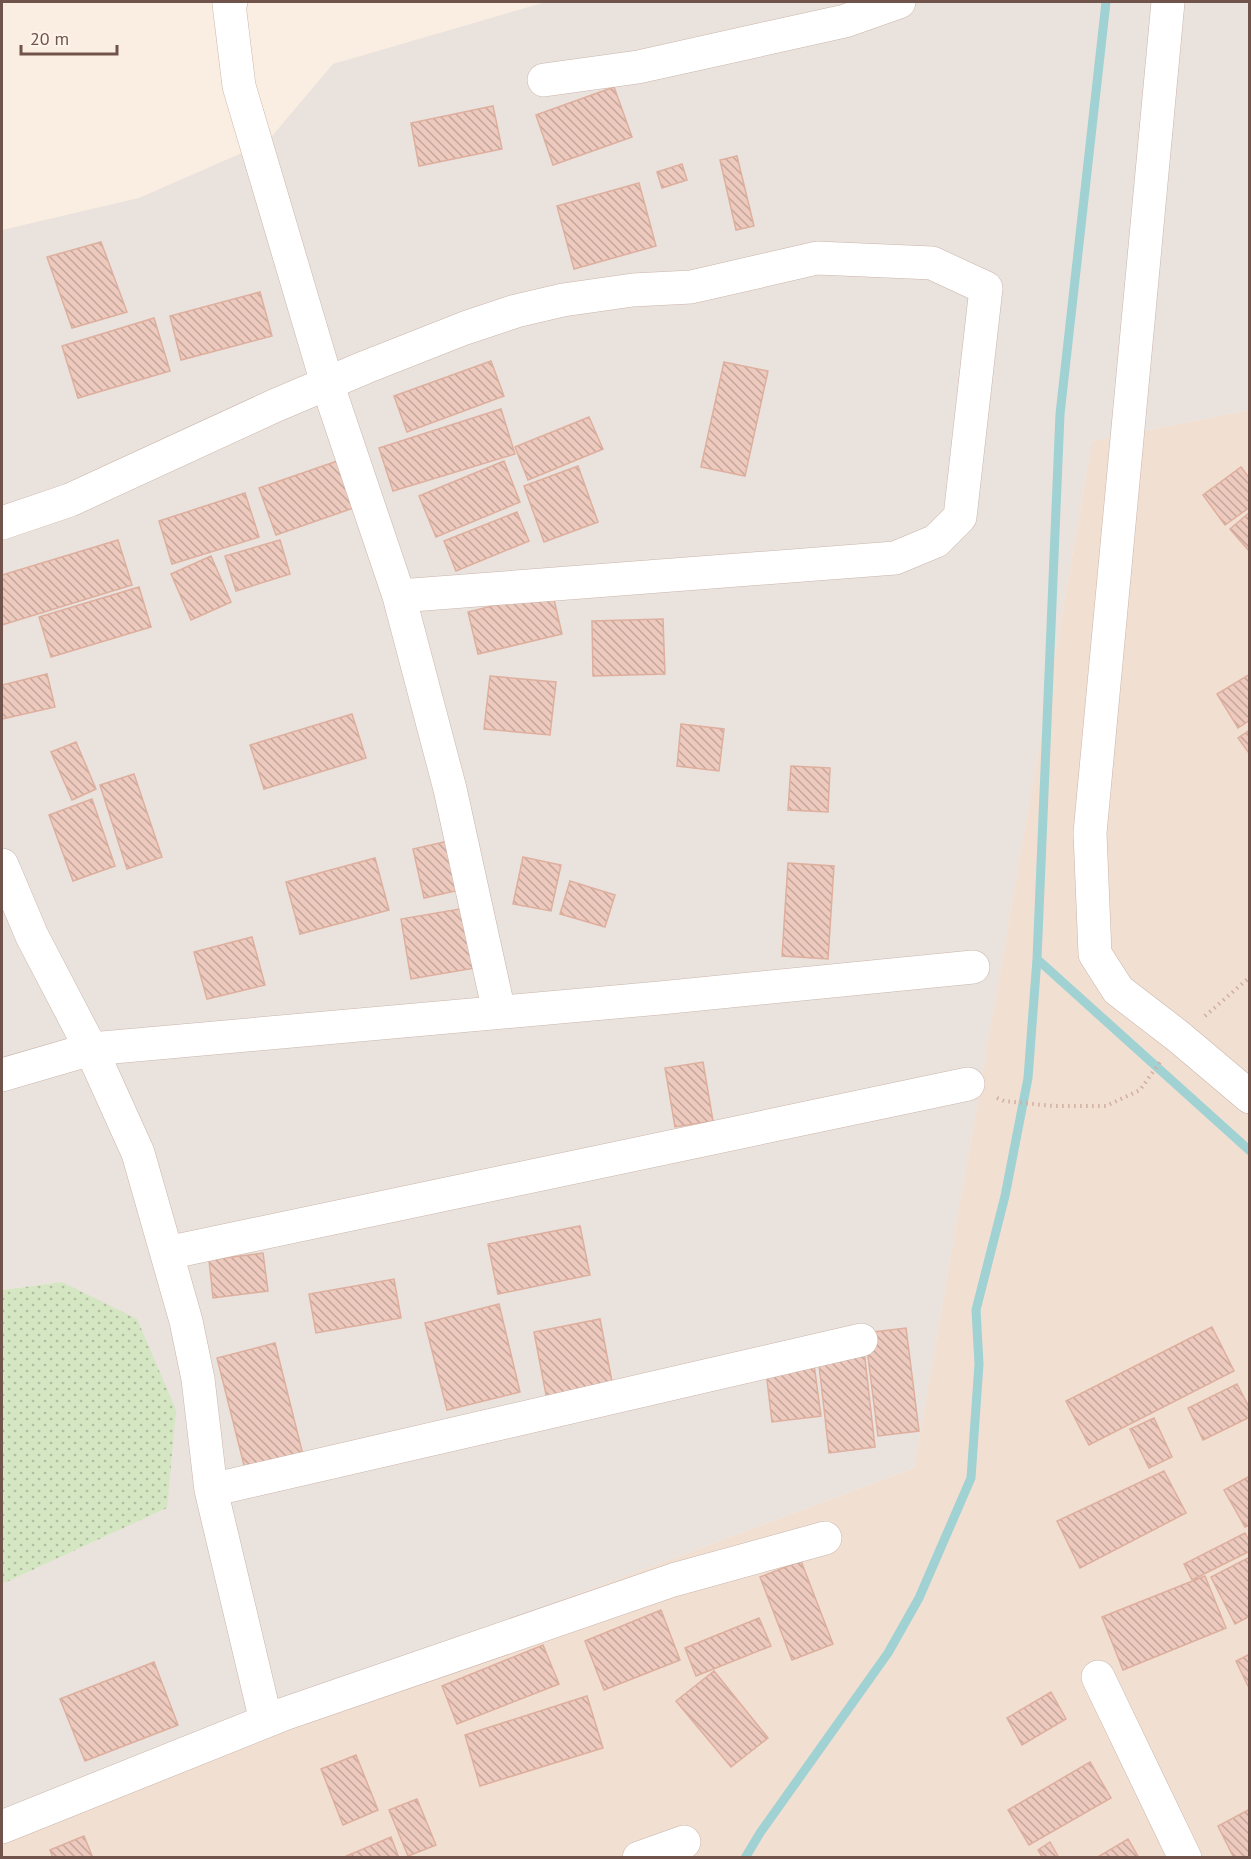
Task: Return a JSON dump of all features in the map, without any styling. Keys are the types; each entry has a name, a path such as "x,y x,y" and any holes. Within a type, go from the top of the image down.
{"street":[{"path":"231,2 229,4 239,86 327,383 399,596 450,789 499,1012"},
{"path":"544,80 638,67 845,21 899,2"},
{"path":"1168,2 1090,833 1095,954 1118,990 1176,1040 1250,1097"},
{"path":"2,523 70,500 327,383 465,328 516,311 563,300 633,290 691,287 817,258 932,263 986,288 960,518 936,541 895,558 399,596"},
{"path":"2,865 32,936 92,1049 138,1153 186,1321 193,1356 211,1490 266,1721"},
{"path":"2,1075 92,1049 660,998 973,967"},
{"path":"167,1253 968,1084"},
{"path":"211,1490 861,1340"},
{"path":"2,1827 266,1721 673,1581 825,1538"},
{"path":"1098,1677 1185,1857"},
{"path":"639,1857 684,1842"}],"path":[{"path":"1004,1101 1053,1106 1106,1106 1140,1090 1176,1040 1250,977"}],"shaded area":[{"path":"546,2 1249,2 1249,410 1092,441 914,1468 2,1810 2,1584 167,1508 62,1282 2,1290 2,230 139,198 267,142 333,64"},
{"path":"1249,410 1249,1857 2,1858 2,1810 914,1468 1092,441"}],"green space":[{"path":"62,1282 137,1319 176,1410 167,1508 2,1584 2,1290"}],"building":[{"path":"614,87 632,137 553,165 536,115"},
{"path":"493,106 502,149 419,166 411,123"},
{"path":"737,156 754,226 736,230 720,160"},
{"path":"682,164 687,180 662,188 657,172"},
{"path":"639,183 656,246 574,269 557,206"},
{"path":"101,242 127,312 72,328 47,257"},
{"path":"260,292 272,336 181,360 170,316"},
{"path":"154,318 170,371 78,398 62,346"},
{"path":"491,361 504,396 407,432 394,396"},
{"path":"724,362 768,371 745,476 701,467"},
{"path":"501,409 515,454 393,491 379,448"},
{"path":"589,417 603,449 528,480 515,447"},
{"path":"346,458 362,505 276,535 259,488"},
{"path":"504,461 520,502 436,537 419,496"},
{"path":"578,466 598,522 544,542 524,486"},
{"path":"1241,467 1250,479 1250,507 1225,525 1203,495"},
{"path":"245,493 259,537 172,564 159,521"},
{"path":"517,512 529,541 456,571 444,541"},
{"path":"1250,512 1250,552 1230,529"},
{"path":"118,540 132,585 2,625 2,575"},
{"path":"280,540 290,574 236,591 225,556"},
{"path":"211,556 231,602 191,620 171,574"},
{"path":"139,587 151,627 51,657 39,617"},
{"path":"552,591 562,634 478,654 468,612"},
{"path":"663,619 665,674 593,676 592,621"},
{"path":"47,674 55,707 2,719 2,685"},
{"path":"1250,674 1250,720 1238,728 1217,694"},
{"path":"490,676 556,682 550,735 484,729"},
{"path":"352,714 366,758 264,789 250,745"},
{"path":"681,724 724,729 719,771 677,766"},
{"path":"1250,730 1250,753 1249,753 1238,738"},
{"path":"76,742 96,789 72,800 51,752"},
{"path":"791,766 830,768 828,812 788,810"},
{"path":"134,774 162,857 127,869 100,785"},
{"path":"92,799 115,866 73,881 49,815"},
{"path":"453,840 464,889 424,898 413,849"},
{"path":"523,857 561,865 551,911 513,904"},
{"path":"375,858 389,910 300,934 286,882"},
{"path":"788,863 834,866 828,959 782,956"},
{"path":"570,881 615,895 605,927 560,914"},
{"path":"471,907 481,967 411,979 401,919"},
{"path":"252,937 265,985 207,999 194,952"},
{"path":"703,1062 713,1121 675,1127 665,1068"},
{"path":"580,1226 590,1275 498,1294 488,1244"},
{"path":"263,1253 268,1291 213,1298 209,1260"},
{"path":"394,1279 401,1318 316,1333 309,1294"},
{"path":"499,1304 520,1392 447,1410 425,1323"},
{"path":"600,1319 614,1392 548,1405 534,1332"},
{"path":"1212,1327 1234,1371 1089,1445 1066,1401"},
{"path":"906,1328 919,1431 878,1436 865,1333"},
{"path":"275,1343 303,1455 245,1469 217,1358"},
{"path":"864,1350 875,1447 829,1453 818,1356"},
{"path":"813,1357 821,1416 772,1422 765,1363"},
{"path":"1237,1384 1250,1409 1250,1417 1203,1440 1188,1408"},
{"path":"1154,1418 1172,1457 1149,1468 1130,1429"},
{"path":"1164,1471 1186,1513 1080,1568 1057,1521"},
{"path":"1250,1476 1250,1525 1245,1527 1224,1490"},
{"path":"1245,1533 1250,1542 1250,1551 1192,1580 1184,1564"},
{"path":"1250,1557 1250,1616 1235,1624 1211,1577"},
{"path":"801,1561 833,1644 792,1660 760,1577"},
{"path":"1205,1576 1226,1628 1123,1670 1102,1617"},
{"path":"661,1610 680,1660 604,1690 585,1641"},
{"path":"759,1618 771,1646 696,1676 685,1648"},
{"path":"543,1645 559,1684 457,1724 442,1686"},
{"path":"1250,1654 1250,1690 1236,1661"},
{"path":"154,1662 178,1725 85,1761 60,1699"},
{"path":"714,1671 768,1738 731,1767 676,1701"},
{"path":"1051,1692 1066,1719 1022,1745 1007,1718"},
{"path":"587,1696 603,1748 480,1786 465,1735"},
{"path":"356,1755 378,1810 343,1825 321,1769"},
{"path":"1090,1762 1111,1798 1029,1845 1008,1810"},
{"path":"417,1799 436,1845 408,1856 389,1810"},
{"path":"1250,1809 1250,1858 1234,1858 1218,1826"},
{"path":"84,1836 93,1858 53,1858 50,1850"},
{"path":"391,1837 399,1858 342,1858"},
{"path":"1128,1839 1139,1858 1096,1858"},
{"path":"1050,1842 1059,1858 1043,1858 1038,1850"}],"waterway":[{"path":"745,1858 760,1833 888,1653 919,1598 971,1478 979,1364 976,1310 1005,1196 1028,1078 1037,959 1060,414 1106,2"},
{"path":"1037,959 1250,1151"}]}
